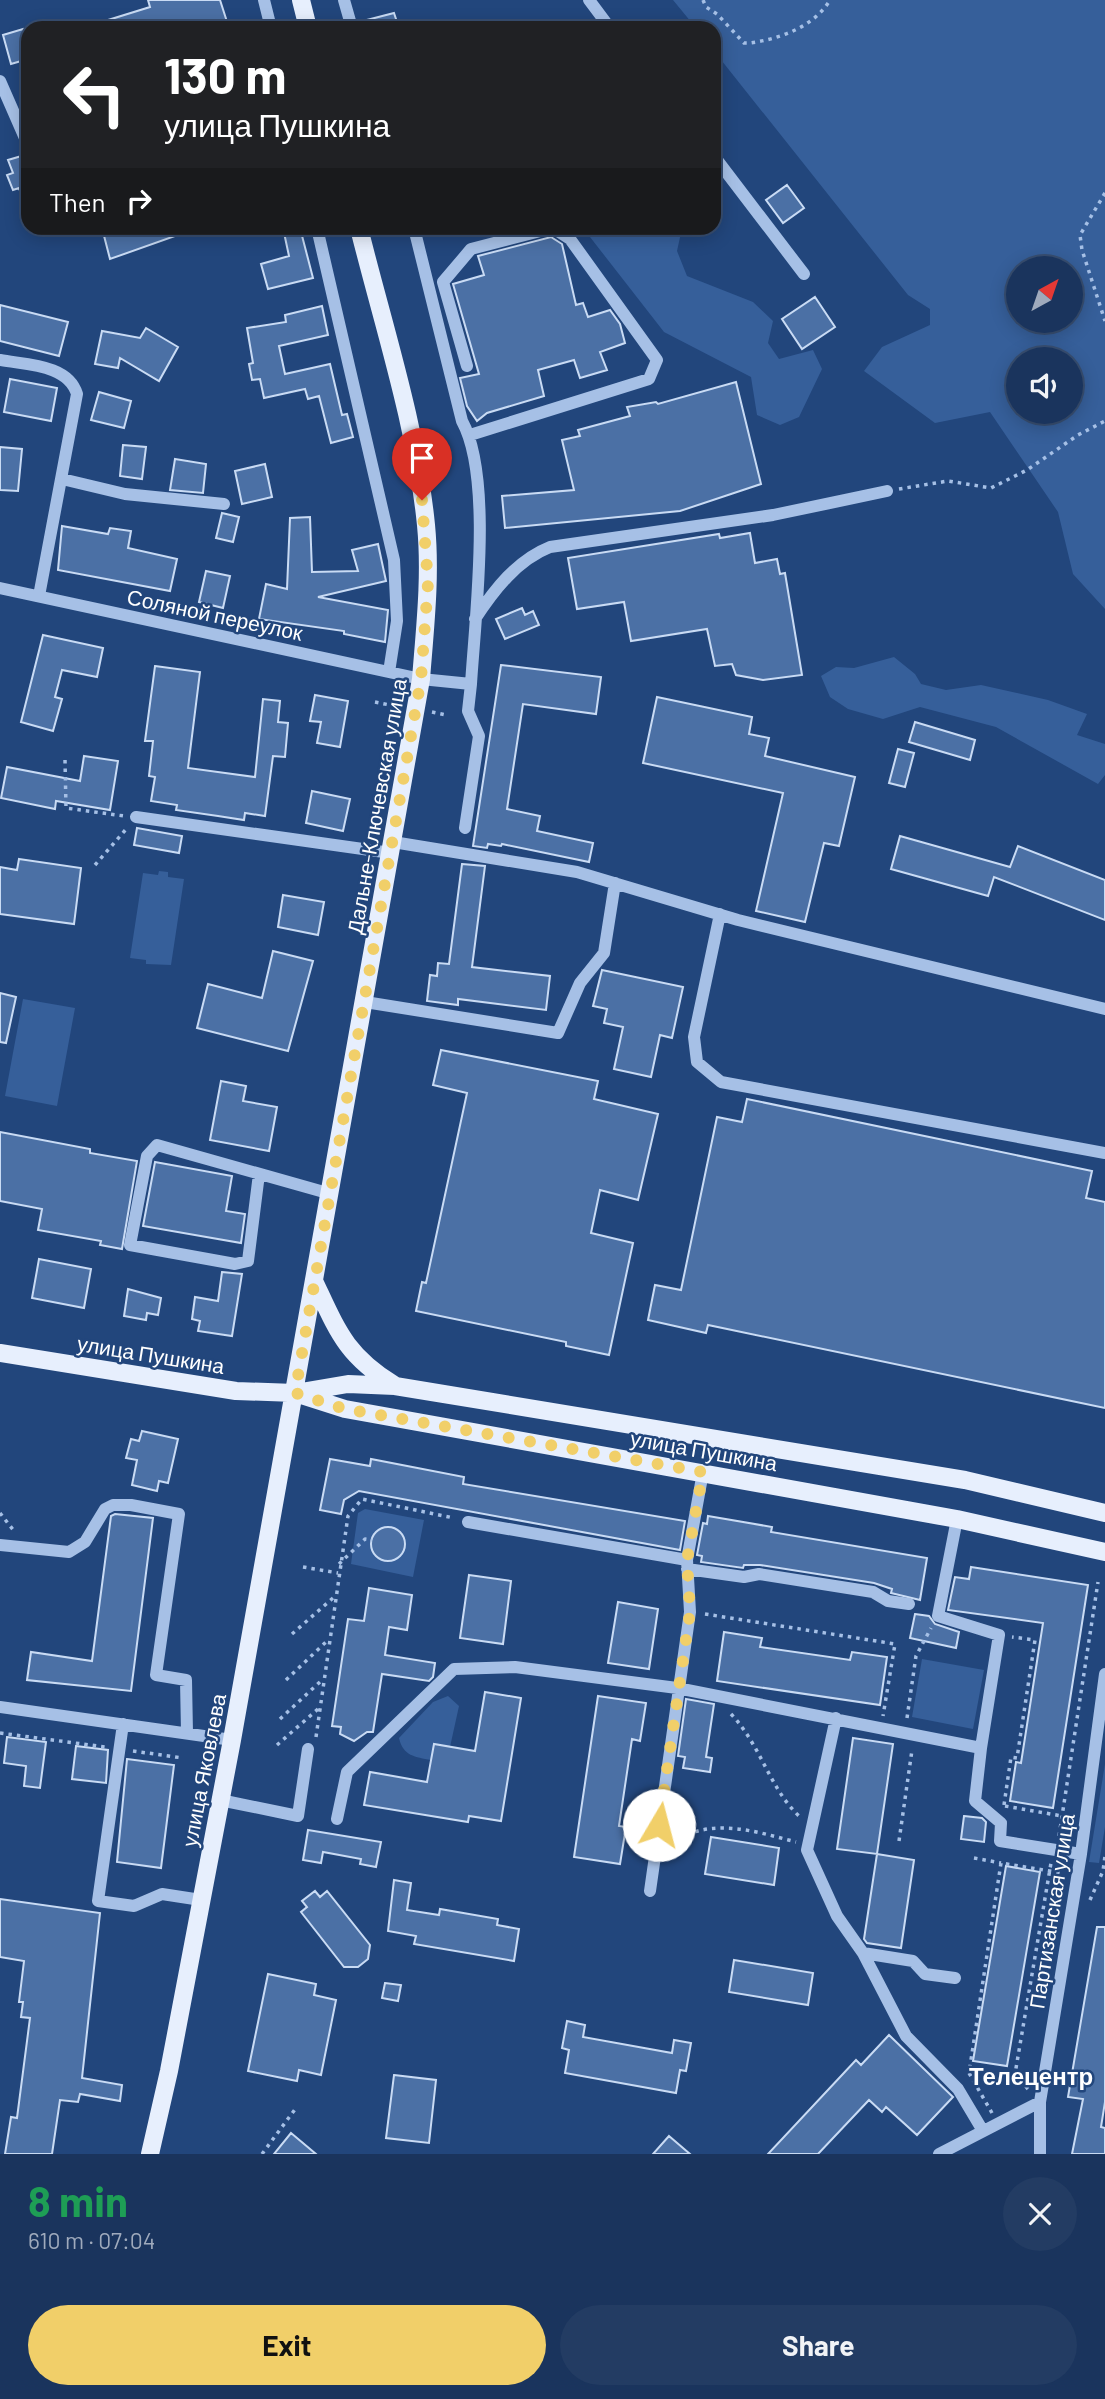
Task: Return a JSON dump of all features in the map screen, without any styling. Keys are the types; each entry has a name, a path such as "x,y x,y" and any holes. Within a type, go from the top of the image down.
{"main road":[{"path":"301,0 306,21"},
{"name":"Дальне-Ключевская улица","path":"295,1393 421,679 428,583 426,526 419,474 361,235"},
{"path":"315,1283 340,1336 354,1356 395,1386"},
{"name":"улица Пушкина","path":"0,1353 236,1391 295,1393 348,1384 395,1386 965,1480 1105,1513"},
{"name":"улица Пушкина","path":"295,1393 345,1409 957,1519 1105,1552"},
{"name":"улица Яковлева","path":"150,2154 232,1740 295,1393"}],"street":[{"path":"264,0 269,21"},
{"path":"344,0 350,21"},
{"path":"589,0 605,21"},
{"path":"0,81 21,129"},
{"path":"721,165 804,274"},
{"path":"318,235 336,321 394,560 397,621 389,672"},
{"path":"416,235 462,421 470,435 480,520 468,711 479,736 465,828"},
{"path":"467,366 443,282 471,249 525,235"},
{"path":"470,435 649,379 657,360 570,239 563,235"},
{"path":"0,360 57,371 74,385 77,403 39,596"},
{"path":"62,479 125,494 225,504"},
{"path":"475,619 492,593 531,554 550,547 773,515 887,491"},
{"name":"Соляной переулок","path":"0,588 421,679 471,684"},
{"path":"136,817 577,872 720,915 1105,1009"},
{"path":"365,1002 558,1033 580,983 604,953 615,883"},
{"path":"720,915 694,1037 696,1062 722,1082 1105,1153"},
{"path":"259,1174 248,1261 235,1264 130,1245 147,1156 157,1145 331,1194"},
{"path":"650,1891 690,1612 687,1564 703,1472"},
{"path":"0,1545 69,1552 85,1542 100,1514 113,1505 131,1505 179,1514 156,1675 186,1680 187,1733"},
{"path":"957,1519 938,1616 999,1635 975,1801 1001,1823 1000,1841 1081,1854"},
{"path":"468,1522 744,1577 759,1574 873,1592 888,1601 909,1604"},
{"path":"337,1819 347,1772 454,1669 515,1667 677,1688 981,1748"},
{"name":"Партизанская улица","path":"1040,2154 1040,2102 1081,1854 1105,1674"},
{"path":"0,1707 232,1740"},
{"path":"836,1718 807,1850 837,1916 863,1953 905,2036 958,2090 984,2131"},
{"path":"123,1724 98,1901 134,1906 162,1894 201,1900"},
{"path":"220,1800 298,1816 308,1749"},
{"path":"863,1953 913,1961 925,1974 955,1978"},
{"path":"939,2154 1040,2102"}],"path":[{"path":"703,0 706,8 717,14 744,43 787,36 821,12 830,0"},
{"path":"1105,193 1080,235 1082,250 1105,321"},
{"path":"887,491 948,481 991,488 1027,470 1077,435 1105,421"},
{"path":"375,702 398,706"},
{"path":"437,713 446,715"},
{"path":"65,760 66,808 136,817"},
{"path":"95,865 136,817"},
{"path":"308,1749 315,1745 348,1516 362,1499 468,1522"},
{"path":"339,1564 365,1539 372,1540"},
{"path":"303,1567 338,1573"},
{"path":"292,1634 335,1596"},
{"path":"690,1612 895,1644 880,1728"},
{"path":"999,1635 1035,1640 1017,1758 1011,1757 1001,1823"},
{"path":"286,1680 329,1640"},
{"path":"280,1719 324,1678"},
{"path":"712,1695 750,1734 784,1802 812,1828"},
{"path":"277,1745 320,1707"},
{"path":"0,1733 183,1758"},
{"path":"1004,1805 1062,1816"},
{"path":"656,1852 686,1833 733,1826 808,1845"},
{"path":"1090,1898 1102,1871 1105,1856"},
{"path":"974,1858 1076,1875"},
{"path":"998,2124 969,2073 1001,1863"},
{"path":"262,2154 296,2108"}],"shaded area":[{"path":"673,0 1105,0 1105,609 1073,574 1058,512 990,412 935,423 864,371 882,347 930,325 930,309 908,295 721,60 721,21 690,21"},
{"path":"588,235 680,235 677,251 687,276 753,302 773,321 768,343 779,359 813,350 822,369 799,417 780,425 757,415 751,377 664,332"},
{"path":"894,657 915,674 921,684 946,690 981,685 1048,700 1087,714 1077,735 1105,744 1105,775 1098,784 996,727 920,707 883,719 848,709 830,697 821,676 836,667 854,668"},
{"path":"159,871 168,872 168,877 184,879 171,965 146,964 146,960 130,958 143,873 158,875"},
{"path":"23,999 75,1008 57,1106 5,1096"},
{"path":"365,1509 424,1520 413,1577 351,1564 358,1513"},
{"path":"922,1659 984,1670 973,1729 912,1717"},
{"path":"448,1696 459,1706 450,1747 434,1744 431,1760 415,1756 403,1749 399,1738 433,1702"},
{"path":"1105,1764 1105,1827 1099,1863 1089,1862"}],"building":[{"path":"148,0 220,0 227,21 105,21 150,7"},
{"path":"394,13 397,21 363,21"},
{"path":"21,30 21,61 11,64 3,35"},
{"path":"21,156 21,194 19,188 13,190 7,175 13,173 8,160"},
{"path":"787,185 804,208 783,223 766,200"},
{"path":"104,235 178,235 110,259"},
{"path":"284,235 302,235 313,278 268,289 261,264 289,256"},
{"path":"551,237 562,244 576,305 583,303 588,317 610,310 620,324 625,343 600,352 607,370 580,378 574,360 538,370 544,396 487,413 477,421 467,406 460,378 479,374 453,284 484,275 478,256"},
{"path":"815,297 835,327 802,349 782,319"},
{"path":"0,305 68,322 59,356 0,341"},
{"path":"322,306 328,335 279,346 285,374 330,364 342,415 347,414 353,437 331,443 319,396 308,399 305,389 264,398 260,379 252,380 249,364 253,363 247,328 286,322 285,315"},
{"path":"146,328 178,347 159,381 120,358 118,368 95,364 102,331 140,338"},
{"path":"10,379 57,388 51,421 4,412"},
{"path":"736,382 761,484 680,511 505,528 502,496 574,490 562,440 580,436 578,430 630,416 627,407 656,402 658,404"},
{"path":"99,392 131,401 124,428 91,420"},
{"path":"123,445 146,447 142,479 120,476"},
{"path":"0,447 22,449 18,491 0,490"},
{"path":"175,459 206,464 203,493 170,490"},
{"path":"265,464 272,497 242,504 235,471"},
{"path":"222,513 239,517 233,542 216,538"},
{"path":"310,517 312,572 358,571 352,550 378,544 386,581 318,597 388,610 385,642 344,634 344,631 259,619 266,584 287,589 290,518"},
{"path":"62,526 108,534 110,528 131,531 128,548 177,559 170,591 58,570"},
{"path":"750,533 755,563 777,559 780,574 785,573 802,675 763,680 736,675 732,664 715,666 707,629 631,641 624,602 577,609 568,558 719,534 720,538"},
{"path":"206,571 230,576 223,608 199,602"},
{"path":"522,608 525,615 533,611 539,625 505,639 496,619"},
{"path":"43,635 103,648 97,677 62,670 55,697 62,699 53,731 21,722"},
{"path":"501,665 601,677 596,714 523,704 507,809 540,816 537,831 593,843 589,862 502,844 488,844 487,848 473,846"},
{"path":"155,666 200,672 188,768 255,777 263,699 280,701 278,722 288,723 285,757 273,756 265,816 245,813 244,820 176,810 177,805 151,801 155,777 149,776 153,741 145,741"},
{"path":"315,695 348,701 340,747 317,743 321,722 310,721"},
{"path":"657,697 752,717 749,734 769,738 765,756 855,777 839,846 824,843 805,922 756,911 783,793 643,763"},
{"path":"915,722 975,740 970,760 909,742"},
{"path":"898,749 914,753 905,787 889,783"},
{"path":"84,756 118,761 110,810 56,801 55,809 1,798 7,767 80,781"},
{"path":"312,791 350,799 343,831 306,823"},
{"path":"137,828 182,836 179,853 134,845"},
{"path":"900,836 1010,867 1018,846 1105,880 1105,920 994,877 988,896 891,869"},
{"path":"19,859 81,868 74,924 0,914 0,867 17,870"},
{"path":"462,864 485,866 472,967 550,976 546,1010 458,999 458,1005 427,1001 430,975 437,976 438,963 449,964"},
{"path":"283,895 324,902 318,935 278,927"},
{"path":"273,951 313,961 288,1051 197,1028 208,984 262,998"},
{"path":"602,970 683,987 672,1038 660,1035 651,1077 614,1069 623,1027 604,1023 607,1009 593,1006"},
{"path":"0,993 16,997 6,1043 0,1042"},
{"path":"441,1050 598,1081 594,1099 658,1114 638,1200 600,1190 591,1233 633,1243 609,1355 566,1346 566,1342 416,1311 422,1282 426,1283 467,1093 433,1085"},
{"path":"221,1081 246,1086 243,1101 277,1107 269,1151 210,1140"},
{"path":"747,1099 1092,1171 1086,1198 1105,1202 1105,1408 708,1325 706,1333 648,1320 655,1285 681,1290 717,1117 742,1122"},
{"path":"0,1132 137,1161 122,1249 100,1245 101,1241 38,1230 42,1209 0,1201"},
{"path":"155,1162 232,1176 226,1211 245,1214 241,1243 143,1226"},
{"path":"39,1259 91,1269 84,1308 32,1298"},
{"path":"222,1272 242,1274 232,1336 198,1331 200,1321 192,1319 195,1297 218,1301"},
{"path":"128,1289 161,1298 158,1315 147,1313 146,1320 124,1316"},
{"path":"142,1431 178,1439 168,1483 159,1481 157,1491 132,1485 137,1460 126,1458 131,1439 139,1441"},
{"path":"330,1459 370,1466 371,1459 464,1477 463,1484 685,1521 680,1550 359,1491 344,1500 341,1514 320,1510"},
{"path":"115,1514 153,1518 131,1691 27,1680 31,1652 92,1661 111,1516"},
{"path":"708,1516 772,1527 771,1532 927,1558 920,1600 891,1593 892,1589 874,1583 760,1565 744,1565 743,1568 701,1562 702,1556 697,1555 703,1523 707,1524"},
{"path":"388,1527 400,1532 405,1544 400,1556 388,1561 376,1556 371,1544 376,1532"},
{"path":"971,1567 1088,1585 1053,1808 1010,1801 1016,1762 1021,1763 1043,1623 948,1610 955,1577 969,1579"},
{"path":"469,1575 511,1581 503,1644 460,1638"},
{"path":"369,1588 412,1595 407,1630 389,1627 385,1655 435,1663 433,1677 429,1681 382,1674 373,1732 367,1732 354,1741 340,1734 341,1727 332,1726 348,1619 364,1621"},
{"path":"618,1602 658,1609 649,1669 608,1663"},
{"path":"915,1614 929,1616 935,1624 959,1632 956,1648 910,1638"},
{"path":"724,1632 762,1638 760,1647 850,1660 852,1652 887,1657 880,1705 717,1681"},
{"path":"485,1692 521,1698 501,1821 469,1816 468,1822 364,1805 370,1772 427,1782 434,1744 475,1751"},
{"path":"598,1696 646,1703 640,1741 632,1739 619,1826 626,1827 620,1864 574,1857"},
{"path":"686,1699 714,1704 706,1757 712,1758 710,1772 683,1768 685,1757 678,1756"},
{"path":"7,1737 46,1742 40,1788 24,1786 26,1766 4,1763"},
{"path":"853,1738 893,1744 877,1854 837,1849"},
{"path":"76,1746 108,1750 106,1783 72,1779"},
{"path":"127,1759 174,1765 161,1868 117,1862"},
{"path":"964,1816 982,1818 986,1822 984,1842 961,1839"},
{"path":"308,1830 381,1842 376,1867 360,1864 361,1859 323,1852 321,1863 303,1860"},
{"path":"711,1837 779,1848 774,1885 705,1874"},
{"path":"877,1854 914,1860 901,1948 867,1943 864,1939"},
{"path":"1006,1866 1040,1872 1007,2066 973,2061"},
{"path":"394,1880 411,1883 407,1910 439,1915 440,1909 498,1919 497,1925 519,1929 514,1961 414,1944 416,1936 388,1931"},
{"path":"315,1891 320,1897 327,1891 370,1945 368,1959 358,1967 344,1967 301,1912 307,1907 302,1901"},
{"path":"0,1899 100,1913 82,2078 122,2085 120,2101 80,2094 78,2102 60,2100 52,2154 5,2154 11,2117 17,2118 30,2018 21,2017 23,2002 19,2002 24,1961 0,1957"},
{"path":"1097,1927 1105,1927 1105,2102 1101,2127 1105,2128 1105,2154 1072,2154 1083,2099 1068,2097"},
{"path":"734,1960 813,1973 808,2005 729,1992"},
{"path":"268,1974 316,1984 314,1995 336,2000 321,2075 299,2070 297,2081 248,2071"},
{"path":"385,1983 401,1985 398,2001 382,1998"},
{"path":"567,2021 585,2025 583,2037 672,2053 674,2040 691,2043 686,2071 680,2070 676,2093 565,2073 569,2050 562,2048"},
{"path":"889,2035 953,2097 917,2135 886,2107 882,2112 869,2100 818,2154 768,2154 856,2060 861,2065"},
{"path":"394,2075 436,2080 429,2143 386,2138"},
{"path":"291,2133 316,2154 274,2154"},
{"path":"669,2136 690,2154 653,2154"}],"district":[{"name":"Телецентр","path":"1031,2075"}],"route":[{"path":"422,500 426,526 428,583 421,679 295,1393 345,1409 703,1472 687,1560 690,1612 659,1825"}]}
